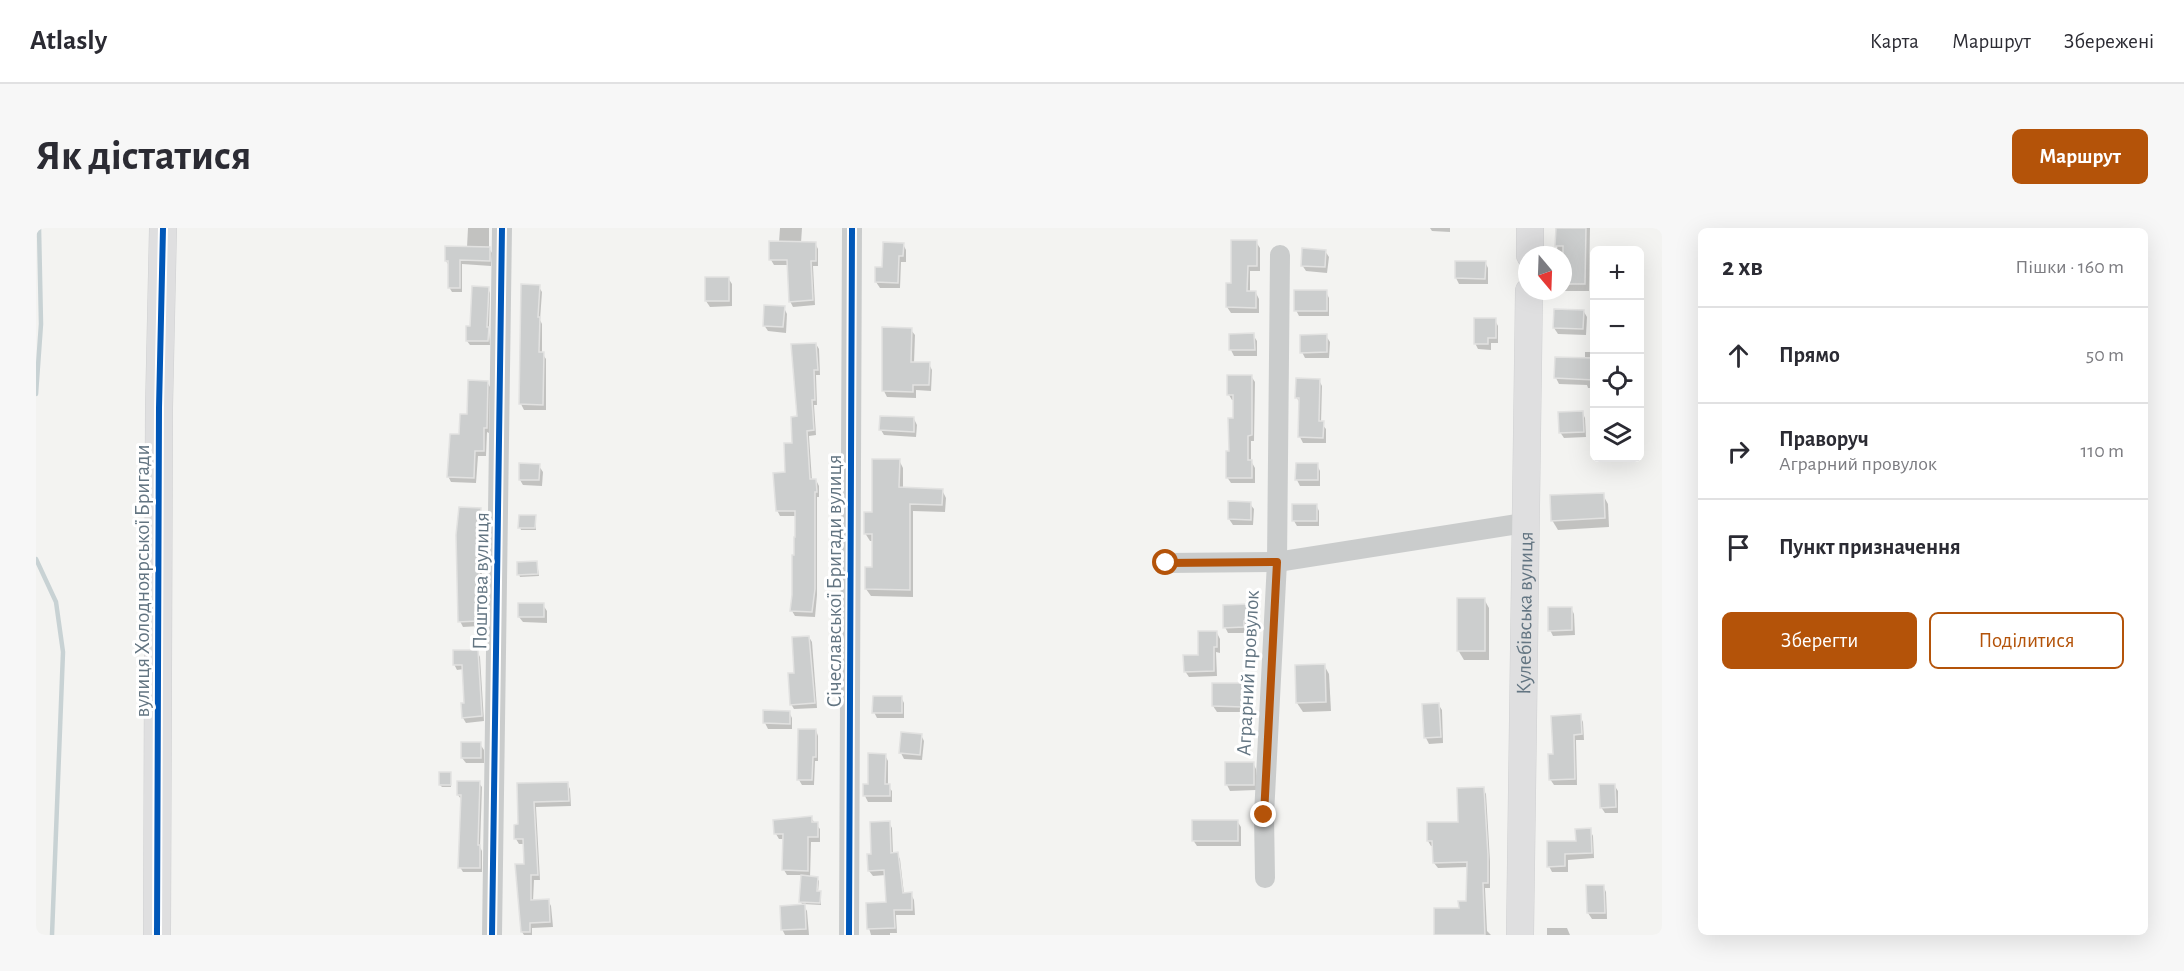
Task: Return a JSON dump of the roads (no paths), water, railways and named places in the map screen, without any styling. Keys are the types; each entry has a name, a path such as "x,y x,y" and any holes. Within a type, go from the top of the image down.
{"street":[{"name":"вулиця Холодноярської Бригади","path":"157,935 159,408 163,228"},
{"name":"Поштова вулиця","path":"492,935 502,228"},
{"name":"Січеславської Бригади вулиця","path":"849,935 852,228"},
{"path":"1530,228 1530,246"},
{"name":"Аграрний провулок","path":"1265,878 1264,815 1277,562 1280,255"},
{"name":"Кулебівська вулиця","path":"1520,935 1529,300"},
{"path":"1166,563 1277,562 1524,523"}],"waterway":[{"path":"36,394 41,324 39,228"},
{"path":"36,559 56,602 63,652 52,935"}]}
